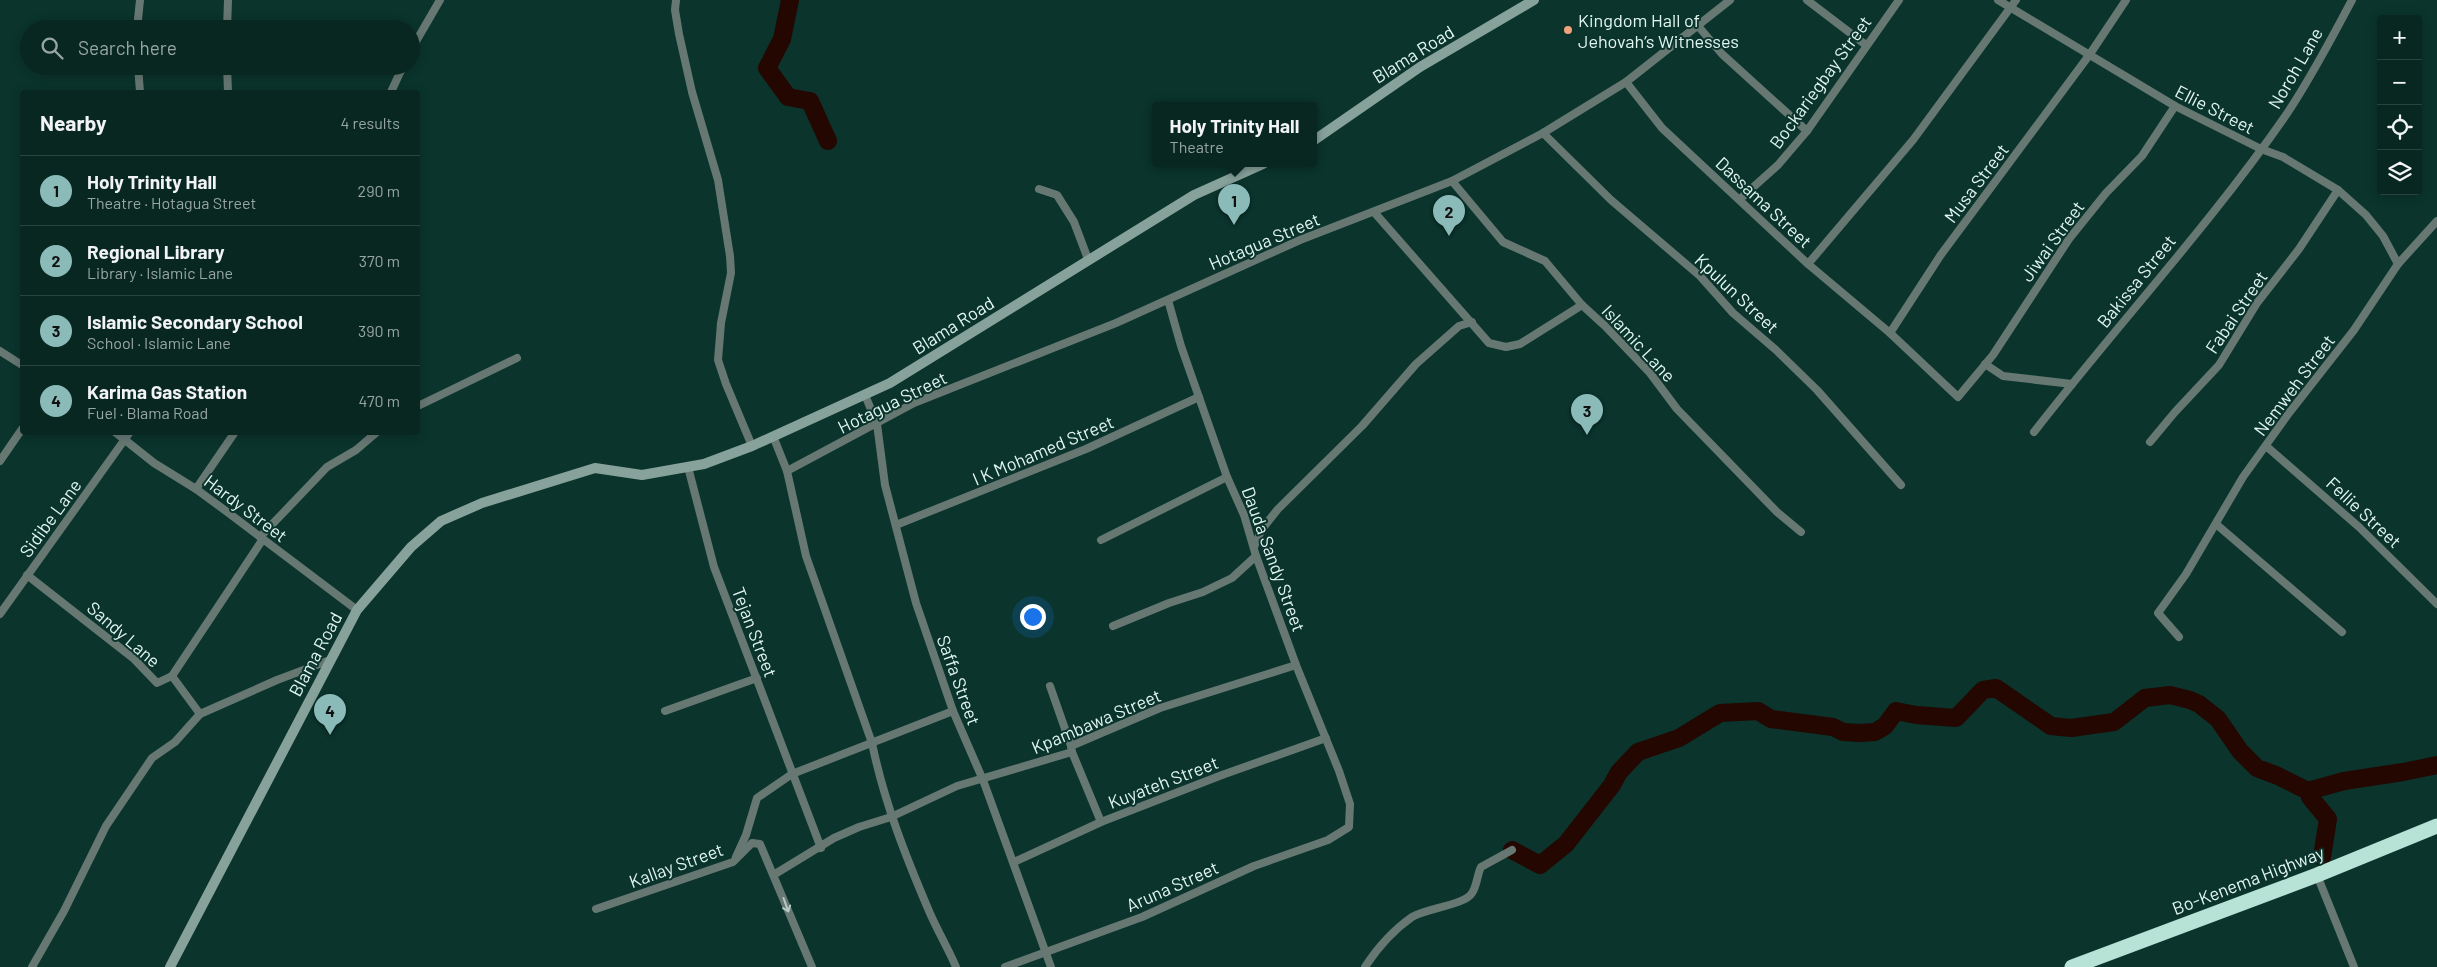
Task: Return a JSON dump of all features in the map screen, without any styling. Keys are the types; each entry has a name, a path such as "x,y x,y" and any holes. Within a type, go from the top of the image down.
{"highway":[{"name":"Bo-Kenema Highway","path":"2072,967 2101,962 2437,826"}],"street":[{"path":"138,20 140,0"},
{"path":"227,20 228,0"},
{"path":"420,34 440,0"},
{"path":"676,0 675,10 679,34 720,195 731,273 721,323 718,360 752,446"},
{"name":"Blama Road","path":"1317,138 1420,67 1534,0"},
{"name":"Hotagua Street","path":"787,471 914,403 1107,327 1232,269 1452,181 1543,133 1626,82 1730,0"},
{"path":"1807,0 1866,45"},
{"name":"Bockariegbay Street","path":"1740,199 1778,165 1807,131 1898,0"},
{"name":"Ellie Street","path":"1998,0 2174,106 2304,169 2338,190 2366,215 2383,236 2398,264"},
{"path":"1808,264 1913,140 2016,0"},
{"name":"Musa Street","path":"1890,333 1940,256 2090,54 2126,0"},
{"name":"Noroh Lane","path":"2261,149 2318,66 2334,30 2352,0"},
{"path":"1698,26 1722,54 1807,131"},
{"path":"139,75 140,90"},
{"path":"227,75 228,90"},
{"path":"392,90 399,75"},
{"name":"Dassama Street","path":"1626,82 1662,128 1808,264 1890,333 1958,397"},
{"name":"Jiwai Street","path":"1958,397 1985,364 2069,239 2106,193 2142,156 2174,106"},
{"name":"Kpulun Street","path":"1543,133 1610,200 1700,276 1733,313 1776,350 1817,390 1901,485"},
{"name":"Bakissa Street","path":"2034,432 2221,202 2261,149"},
{"name":"Blama Road","path":"170,967 357,610 411,547 441,521 482,503 595,468 642,474 688,467 728,456 752,446 865,395 957,343 1088,259 1194,196 1257,167"},
{"name":"Islamic Lane","path":"1452,181 1503,242 1545,261 1582,305 1650,373 1677,409 1777,512 1801,532"},
{"path":"1039,189 1057,195 1074,222 1088,259"},
{"name":"Fabai Street","path":"2150,442 2219,365 2256,303 2299,249 2338,190"},
{"path":"1374,212 1489,343 1506,347 1520,344 1582,305"},
{"name":"Nemweh Street","path":"2179,637 2158,613 2186,574 2243,477 2289,413 2354,330 2398,264 2437,221"},
{"name":"Dauda Sandy Street","path":"1168,300 1199,397 1244,515 1256,556 1350,804 1349,827"},
{"path":"1254,547 1262,529 1278,509 1362,426 1416,364 1459,326 1472,322"},
{"path":"0,351 20,364"},
{"path":"420,405 517,358"},
{"path":"1985,364 2002,376 2072,384"},
{"name":"Saffa Street","path":"865,395 877,424 885,484 916,603 953,711 983,780 994,816 1014,862 1052,967"},
{"name":"I K Mohamed Street","path":"896,525 1086,449 1199,397"},
{"path":"0,460 20,432"},
{"name":"Hardy Street","path":"119,435 154,463 196,489 357,610"},
{"name":"Sidibe Lane","path":"0,614 128,435"},
{"path":"196,489 232,435"},
{"path":"172,676 262,538 327,468 356,450 374,435"},
{"path":"773,436 787,471 806,556 872,743 878,773 891,817 930,912 956,967"},
{"name":"Fellie Street","path":"2266,446 2359,527 2437,604"},
{"name":"Tejan Street","path":"688,467 714,567 820,848"},
{"path":"1101,540 1228,477"},
{"path":"2216,524 2342,632"},
{"path":"1113,626 1169,603 1203,592 1232,578 1256,556"},
{"name":"Sandy Lane","path":"27,575 133,658 157,683 172,676 200,714"},
{"path":"32,967 64,910 106,826 152,758 175,742 200,714 277,680 330,660"},
{"name":"Kpambawa Street","path":"775,874 843,834 891,817 957,786 983,780 1071,749 1160,708 1296,665"},
{"path":"665,711 757,678"},
{"path":"1050,686 1071,749 1101,822"},
{"path":"733,862 746,835 757,798 765,792 792,774 953,711"},
{"name":"Kuyateh Street","path":"1014,862 1101,822 1222,775 1326,738"},
{"name":"Aruna Street","path":"1005,967 1142,917 1254,866 1328,840 1349,827"},
{"name":"Kallay Street","path":"596,909 733,862 752,843 760,844 775,874"},
{"path":"1364,967 1381,943 1413,917 1436,907 1460,902 1472,894 1481,867 1512,850"},
{"path":"775,874 794,927 812,967"},
{"path":"2317,875 2354,967"}],"waterway":[{"path":"790,0 782,39 767,68 788,97 810,101 828,141"},
{"path":"1512,850 1540,865 1566,844 1612,785 1619,772 1638,752 1679,738 1720,713 1758,711 1771,719 1833,727 1843,732 1875,732 1885,726 1896,711 1916,715 1956,718 1983,690 1996,688 2051,726 2071,728 2114,722 2145,698 2170,695 2199,704 2218,719 2240,751 2257,768 2308,791 2310,797 2328,819 2322,857"},
{"path":"2308,791 2344,781 2437,765"}],"place":[{"name":"Kingdom Hall of Jehovah’s Witnesses","path":"1568,30"},
{"name":"Holy Trinity Hall","path":"1234,225"},
{"name":"Regional Library","path":"1449,236"},
{"name":"Islamic Secondary School","path":"1587,435"},
{"name":"Karima Gas Station","path":"330,735"}]}
